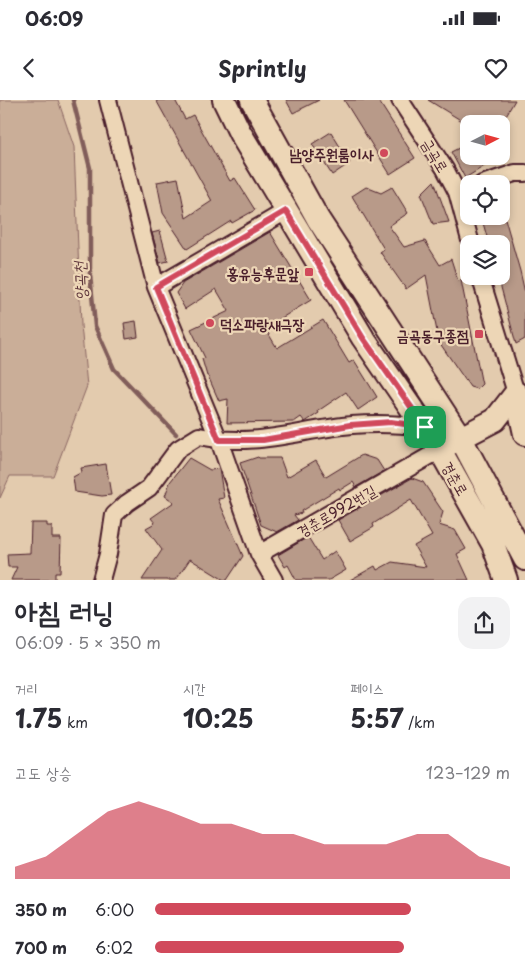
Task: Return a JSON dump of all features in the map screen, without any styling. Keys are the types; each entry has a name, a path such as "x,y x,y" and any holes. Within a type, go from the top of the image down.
{"street":[{"path":"108,100 156,287 219,440 259,554 274,580"},
{"name":"경춘로","path":"224,100 240,133 363,338 440,450 493,544 506,580"},
{"name":"경춘로","path":"252,100 318,219 460,437 525,559"},
{"name":"금곡로","path":"400,100 446,169 460,186"},
{"path":"509,175 525,173"},
{"path":"156,287 286,211"},
{"path":"483,285 516,393 525,434"},
{"path":"440,450 460,437 495,420 516,393"},
{"path":"102,580 114,515 127,503 149,488 178,448 199,436 219,440 263,440 350,425 391,422 425,427"},
{"name":"경춘로992번길","path":"259,554 440,450"}],"shaded area":[{"path":"0,100 58,100 74,147 81,325 87,386 53,476 10,476 0,498"}],"building":[{"path":"156,100 175,100 185,119 193,115 230,181 235,178 255,210 232,223 231,221 187,249 163,213 157,182 178,178 186,218 212,201"},
{"path":"286,100 319,100 293,113"},
{"path":"344,100 378,100 415,158 390,174"},
{"path":"428,100 515,100 506,115 460,115 460,120"},
{"path":"331,132 350,163 332,175 312,144"},
{"path":"460,148 460,165 486,165 470,175 463,175 451,152"},
{"path":"434,181 449,222 433,224 421,194"},
{"path":"366,187 381,193 392,187 408,213 389,226 404,247 425,241 440,265 451,259 458,281 460,280 460,285 462,285 482,384 477,389 470,387 439,342 426,275 406,289 380,252 384,249 352,196"},
{"path":"484,225 507,225 510,235 486,235"},
{"path":"160,231 168,261 160,263 152,233"},
{"path":"270,232 311,300 265,328 277,348 323,320 349,363 354,360 377,397 358,410 346,392 305,422 301,417 294,422 227,423 228,399 219,401 207,376 202,359 205,358 191,329 229,311 216,289 185,309 176,293 183,283"},
{"path":"510,236 525,293 525,339 516,344 500,285 510,285"},
{"path":"136,321 138,337 126,339 124,323"},
{"path":"362,455 377,460 384,471 356,487 353,482 340,490 339,488 301,511 302,513 294,515 298,520 277,532 261,525 240,463 258,457 280,458 287,477 316,460 326,477"},
{"path":"189,458 210,470 219,469 224,498 218,499 243,556 227,580 190,559 176,580 142,580 162,550 146,528 155,523 151,518 174,502 165,496 170,482"},
{"path":"106,464 111,495 102,496 75,492 73,477 82,472 81,468"},
{"path":"412,478 423,482 443,512 439,525 455,530 466,549 457,554 469,580 350,580 375,566 377,570 392,562 426,567 414,546 432,536 411,500 373,524 374,527 350,541 338,520"},
{"path":"31,523 47,523 47,526 52,526 52,538 61,538 60,573 55,573 55,580 11,580 17,567 8,567 7,554 30,553"},
{"path":"308,537 322,560 335,551 346,570 329,580 296,580 288,565 285,567 278,555"}],"waterway":[{"name":"양곡천","path":"73,100 90,168 90,274 95,326 114,369 176,434"}],"place":[{"name":"남양주원룸이사","path":"384,153"},
{"name":"홍유능후문앞","path":"309,272"},
{"name":"덕소파랑새극장","path":"210,323"},
{"name":"금곡동구종점","path":"479,334"}],"route":[{"path":"286,211 363,338 425,427 391,422 350,425 263,440 219,440 156,287 286,211"}]}
